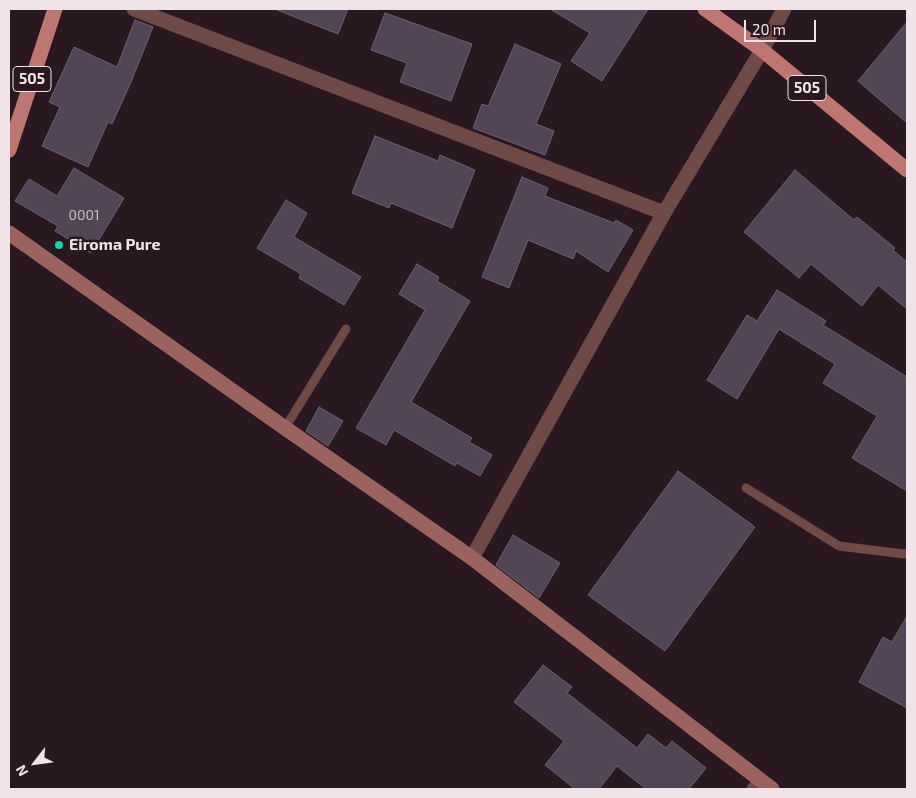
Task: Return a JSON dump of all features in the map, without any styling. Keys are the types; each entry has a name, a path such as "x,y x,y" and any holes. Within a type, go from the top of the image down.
{"main road":[{"name":"505","path":"9,150 56,9"},
{"name":"505","path":"705,9 762,50 907,170"}],"street":[{"path":"134,9 664,213"},
{"path":"472,558 664,213 762,50 784,9"},
{"path":"9,233 472,558 763,787"}],"lane":[{"path":"285,428 346,330"},
{"path":"746,488 839,546 907,553"}],"building":[{"path":"277,9 348,9 338,34"},
{"path":"550,9 648,9 602,81 571,61 590,33"},
{"path":"385,13 472,44 451,101 400,82 407,63 371,50"},
{"path":"135,20 153,27 112,124 108,122 88,167 42,146 60,107 49,102 74,47 117,67"},
{"path":"907,22 907,123 858,81"},
{"path":"515,44 561,64 536,124 554,131 545,155 473,128 482,104 488,106"},
{"path":"375,136 438,161 440,155 475,170 452,228 391,203 389,208 352,193"},
{"path":"74,168 124,198 91,253 55,231 58,226 15,201 29,179 57,196"},
{"path":"795,170 854,220 857,217 895,248 893,250 907,262 907,309 878,285 862,306 811,264 799,278 744,232"},
{"path":"522,177 548,188 545,196 614,223 616,220 633,230 608,272 576,251 573,259 528,240 509,288 482,277"},
{"path":"286,200 307,213 294,237 361,277 344,305 299,278 301,274 257,248"},
{"path":"417,264 439,277 437,281 470,301 411,402 472,438 469,442 492,455 480,476 457,463 455,466 394,430 386,445 356,428 425,310 399,294"},
{"path":"777,290 826,321 823,325 907,377 907,491 852,458 877,416 823,383 835,364 779,329 737,399 707,380 747,315 757,321"},
{"path":"319,407 343,421 328,446 306,431"},
{"path":"678,471 755,527 665,651 588,595"},
{"path":"513,535 560,563 539,598 496,565"},
{"path":"907,616 907,708 859,682 883,637 892,642"},
{"path":"543,665 572,687 567,693 637,748 648,734 666,748 672,741 706,768 689,789 646,789 617,766 599,789 575,789 545,765 564,741 514,702"}],"place":[{"name":"Eiroma Pure","path":"59,245"}]}
